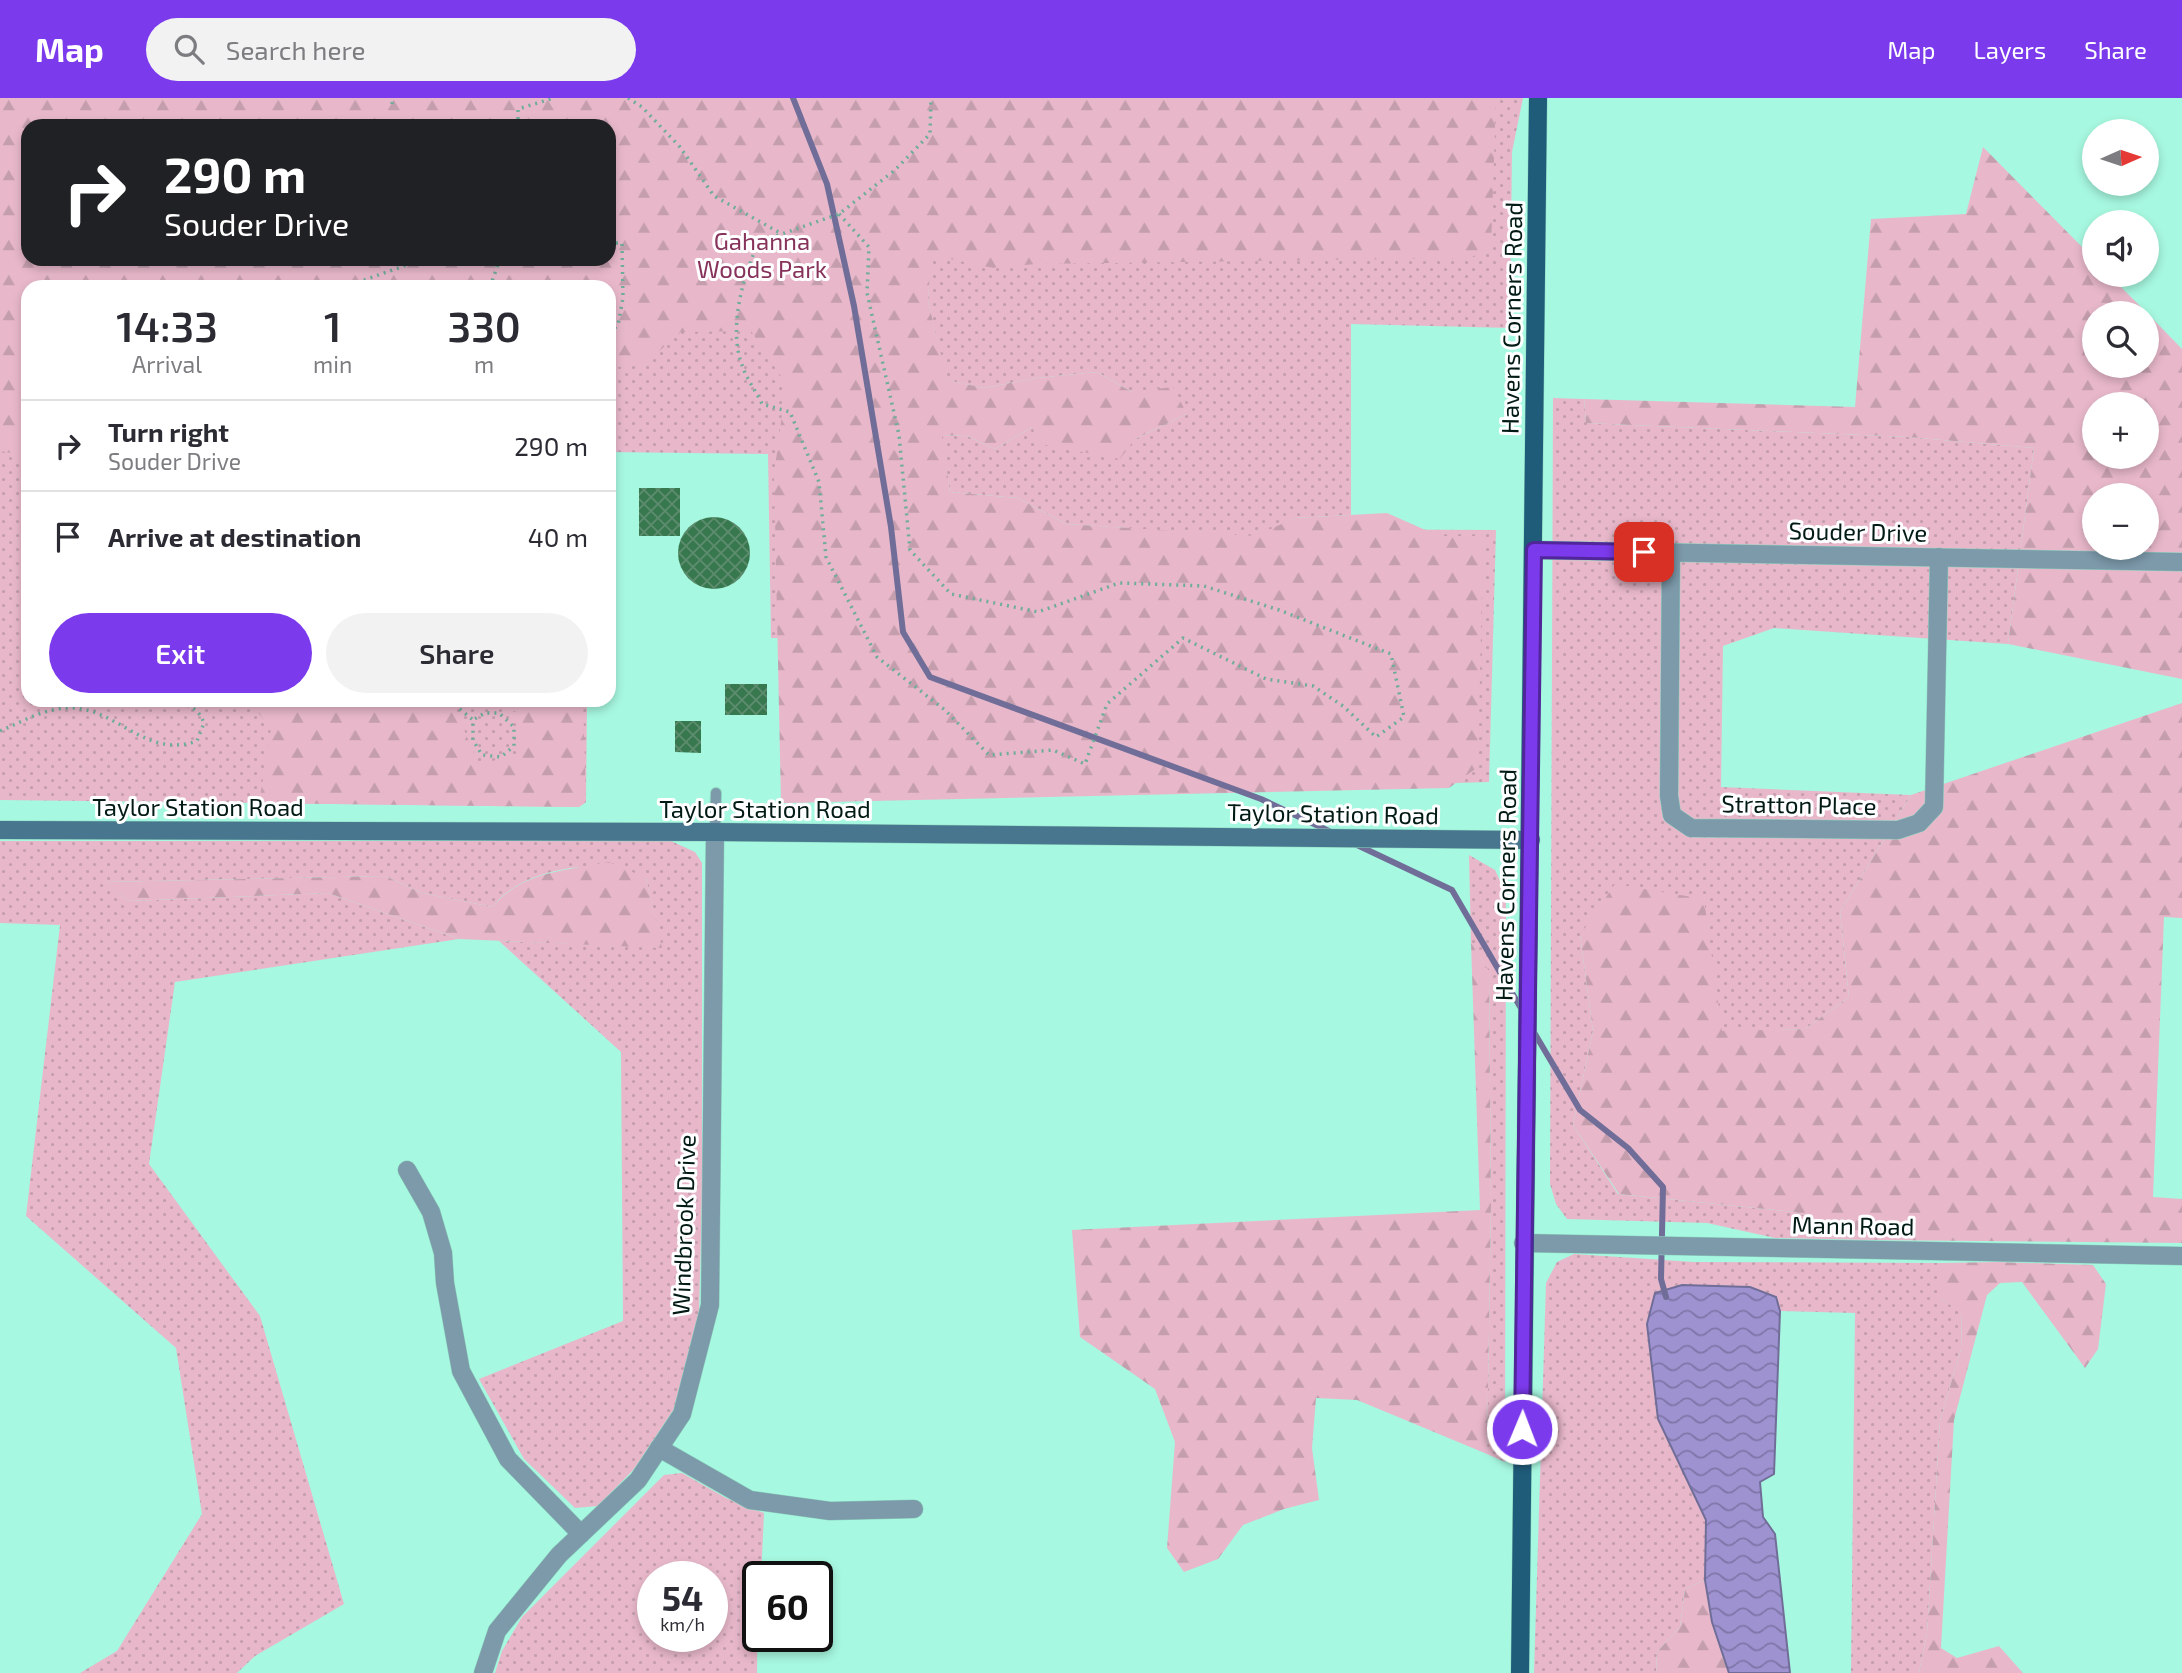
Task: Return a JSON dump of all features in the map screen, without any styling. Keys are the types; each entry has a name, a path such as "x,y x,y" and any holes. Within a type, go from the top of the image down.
{"main road":[{"name":"Havens Corners Road","path":"1520,1673 1538,98"},
{"name":"Taylor Station Road","path":"0,830 715,832 1531,840"}],"street":[{"name":"Souder Drive","path":"1534,550 2182,562"},
{"name":"Stratton Place","path":"1671,552 1669,796 1672,815 1691,828 1898,830 1919,823 1934,807 1939,557"},
{"name":"Windbrook Drive","path":"483,1673 498,1631 580,1534 638,1480 682,1414 710,1305 715,832"},
{"path":"407,1170 431,1212 443,1253 445,1283 461,1371 508,1459 580,1534"},
{"name":"Mann Road","path":"1523,1243 2182,1256"},
{"path":"659,1448 750,1500 830,1511 914,1509"}],"lane":[{"path":"715,832 716,793"}],"path":[{"path":"393,98 393,104"},
{"path":"518,119 518,109 554,98"},
{"path":"628,98 642,107 680,147 714,196 782,234"},
{"path":"838,214 869,247 867,293 899,435 910,550 951,594 1038,612 1119,583 1204,586 1279,610 1391,654 1404,717 1376,737 1343,706 1313,686 1266,678 1183,638 1107,704 1085,764 1053,750 989,755 945,710 877,657 826,557 819,482 790,412 762,404 741,363 736,308 759,242 838,214 895,170 930,134 931,98"},
{"path":"616,243 622,243 623,298 616,327"},
{"path":"364,280 404,266"},
{"path":"0,731 48,710 75,708 162,745 180,747 197,741 204,723 201,713 193,707"},
{"path":"457,707 473,720"},
{"path":"485,713 499,713 514,727 514,746 500,757 482,755 473,740 473,720 485,713"}],"green space":[{"name":"Gahanna Woods Park","path":"0,98 1523,98 1512,152 1510,328 1351,324 1351,515 1295,518 1273,529 1496,530 1489,782 781,803 781,638 771,638 768,454 616,452 616,280 21,280 21,707 587,707 586,802 579,807 0,800","holes":["929,276 928,301 946,380 984,388 1037,378 1097,372 1132,392 1187,414 1135,439 1032,427 995,449 965,435 941,436 950,492 1018,498 1066,524 1126,528 932,528 914,277"]},
{"name":"Gahanna Woods Park","path":"0,98 1496,98 1491,247 1470,258 1036,264 993,268 931,255 928,301 947,380 984,388 1037,378 1097,372 1132,392 1173,387 1187,414 1135,439 1120,459 1040,444 1032,427 995,449 965,435 942,436 950,492 1018,498 1066,524 1255,536 1295,518 1387,513 1439,536 1483,536 1478,767 1449,788 781,803 774,475 786,384 751,331 681,332 648,361 616,368 616,280 21,280 21,455 0,451"},
{"path":"1983,147 2082,247 2082,287 2121,287 2135,301 2082,301 2082,378 2159,378 2159,325 2182,349 2182,679 2008,644 2034,448 1908,437 1586,423 1584,399 1855,407 1871,219 1966,214"},
{"path":"1553,398 1584,399 1586,423 1908,437 2034,448 2008,644 1774,628 1723,646 1721,787 1911,795 1840,912 1849,997 1805,1029 1721,1032 1580,935 1593,1031 1573,1125 1618,1194 1795,1212 1870,1240 1775,1238 1707,1223 1567,1219 1556,1204 1550,1184"},
{"path":"2182,703 2182,918 2164,917 2153,1197 2182,1199 2182,1243 1870,1240 1795,1212 1619,1194 1573,1125 1593,1031 1580,935 1615,884 1704,899 1722,1031 1805,1029 1849,997 1840,912 1911,795"},
{"path":"254,707 449,707 459,718 479,765 520,753 518,712 494,707 583,707 586,802 579,807 259,803 271,729"},
{"path":"0,841 671,841 695,852 702,863 702,1198 699,1314 674,1409 634,1469 598,1506 575,1508 524,1459 479,1379 623,1321 621,1052 499,941 661,947 646,878 596,868 568,869 544,874 520,884 493,907 422,893 385,876 104,882 129,901 328,893 459,939 175,982 149,1164 260,1316 344,1604 255,1656 237,1673 80,1673 117,1651 202,1514 176,1348 26,1216 60,925 0,923"},
{"path":"1469,855 1495,870 1506,893 1505,1462 1487,1454 1491,1203 1489,972 1471,943"},
{"path":"609,862 646,878 662,948 459,939 328,893 129,901 103,882 385,876 422,893 493,907 504,895 530,879"},
{"path":"1471,943 1489,971 1491,1203 1487,1454 1357,1400 1316,1398 1312,1448 1319,1500 1284,1509 1243,1525 1218,1559 1184,1572 1167,1548 1175,1442 1155,1389 1080,1337 1072,1230 1480,1210"},
{"path":"1574,1254 1694,1262 1940,1263 1940,1299 1962,1311 1961,1349 1940,1421 1927,1633 1919,1673 1851,1673 1855,1313 1780,1311 1776,1297 1761,1292 1731,1286 1701,1285 1655,1293 1658,1419 1706,1520 1705,1580 1685,1589 1680,1627 1657,1652 1656,1673 1534,1673 1546,1283 1557,1262"},
{"path":"1940,1263 2093,1265 2106,1284 2098,1349 2085,1368 2022,1282 2000,1283 1987,1295 1954,1420 1941,1648 1957,1658 1999,1646 2023,1673 1919,1673 1927,1633 1940,1421 1961,1349 1962,1312 1940,1299"},
{"path":"682,1473 726,1498 764,1513 762,1561 742,1561 742,1652 757,1652 757,1673 495,1673 502,1651 522,1617 664,1475"},
{"path":"1705,1580 1712,1622 1729,1673 1656,1673 1657,1652 1680,1627 1685,1589"}],"water":[{"path":"1682,1285 1750,1287 1776,1297 1780,1311 1774,1474 1760,1482 1763,1517 1775,1534 1790,1673 1729,1673 1712,1622 1705,1580 1706,1520 1658,1419 1647,1324 1655,1293"}],"building":[{"path":"639,488 680,488 680,536 639,536"},
{"path":"721,517 740,527 748,539 748,567 740,579 728,587 707,589 688,579 680,567 678,546 688,527 700,519"},
{"path":"725,684 767,684 767,715 725,715"},
{"path":"675,721 701,721 701,753 675,752"}],"waterway":[{"path":"793,98 827,184 854,306 891,527 903,632 930,677 1261,799 1331,832"},
{"path":"1357,845 1452,890 1522,1010"},
{"path":"1532,1029 1580,1110 1628,1148 1663,1187 1661,1279 1666,1297"}],"route":[{"path":"1522,1429 1534,550 1644,552"}]}
